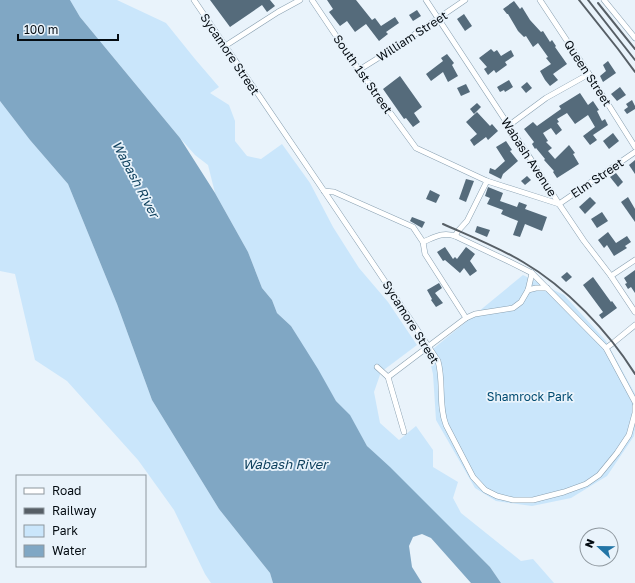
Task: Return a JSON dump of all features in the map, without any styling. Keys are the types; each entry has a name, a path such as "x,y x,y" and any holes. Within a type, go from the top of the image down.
{"street":[{"name":"Sycamore Street","path":"194,0 382,276 438,362 442,382 443,417 473,477 485,490 497,496 514,500 534,500 586,484 599,475 629,435 635,413 635,406"},
{"path":"225,46 278,12 300,0"},
{"name":"South 1st Street","path":"312,0 359,70 416,148 487,181"},
{"name":"Wabash Avenue","path":"426,0 559,204 635,312"},
{"name":"William Street","path":"359,70 465,0"},
{"name":"Queen Street","path":"540,0 590,74 635,147"},
{"path":"604,0 635,38"},
{"path":"508,126 546,98 590,74"},
{"name":"Elm Street","path":"559,204 635,152"},
{"path":"455,236 467,221 487,181 559,204"},
{"path":"324,191 334,192 413,227 423,242 425,254 466,318"},
{"path":"423,242 443,234 448,234 532,273 606,348 635,402"},
{"path":"611,276 635,260"},
{"path":"388,377 466,318 475,314 513,308 521,302 528,290 532,273"},
{"path":"528,290 547,288"},
{"path":"606,348 635,325"},
{"path":"377,368 388,377 404,432"}],"green space":[{"path":"70,0 117,0 166,23 219,87 210,93 229,105 235,121 235,141 247,156 261,159 282,144 310,183 333,227 359,268 388,302 417,345 381,372 374,392 380,423 399,440 416,426 433,450 433,467 458,482 453,498 461,513 521,561 533,559 554,583 501,583 490,567 367,446 350,416 336,401 291,326 277,313 272,300 262,288 248,252 215,193 208,165 195,155 180,138 80,17"},
{"path":"0,101 30,140 68,184 117,304 152,400 219,509 270,573 273,583 211,583 205,574 174,510 138,460 67,381 35,360 15,274 0,271"},
{"name":"Shamrock Park","path":"523,275 564,295 606,341 635,394 634,436 607,476 571,498 532,506 496,501 475,488 436,420 433,374 428,353"}],"water":[{"name":"Wabash River","path":"0,0 70,0 80,17 180,138 215,193 248,252 262,288 272,300 277,313 291,326 336,401 350,415 367,446 490,567 501,583 471,583 431,538 422,534 413,537 409,546 412,567 422,583 273,583 270,573 219,509 152,400 117,304 68,184 30,140 0,101"}],"building":[{"path":"210,0 270,0 275,6 267,12 262,5 230,27"},
{"path":"327,0 356,0 372,20 375,18 381,26 395,17 399,23 386,32 388,34 379,41 366,24 355,32 347,21 340,26 329,12 333,9"},
{"path":"514,1 520,9 522,7 530,20 541,32 543,31 550,42 552,40 567,64 553,74 558,80 550,86 540,71 551,64 546,58 548,57 538,43 533,47 526,36 524,37 518,31 508,14 503,9"},
{"path":"417,10 421,16 413,21 409,15"},
{"path":"464,14 472,26 465,31 457,19"},
{"path":"491,49 494,52 497,50 501,56 511,50 514,56 505,62 507,65 496,73 494,70 488,75 484,69 487,67 479,58"},
{"path":"447,54 454,63 452,65 458,76 448,82 443,72 431,81 426,74 443,61 441,58"},
{"path":"608,61 616,73 603,82 600,76 606,71 603,65"},
{"path":"400,76 422,107 414,113 420,122 413,127 406,118 404,119 383,89"},
{"path":"509,80 513,87 505,92 504,90 500,92 497,87"},
{"path":"527,82 532,88 526,93 521,87"},
{"path":"466,84 470,92 461,96 457,88"},
{"path":"620,87 626,95 617,101 611,94"},
{"path":"580,93 588,105 593,101 599,110 597,111 602,121 605,119 608,125 593,135 597,140 590,145 583,136 595,127 588,115 575,124 567,113 557,119 559,122 557,123 562,130 556,135 551,128 543,133 548,141 546,142 552,148 548,151 555,159 569,145 575,153 573,154 579,164 557,178 553,172 554,171 544,160 545,159 536,148 535,149 532,144 534,142 524,129 533,122 537,126 561,109 559,106"},
{"path":"632,100 635,109 627,114 624,110 628,107 626,104"},
{"path":"477,103 481,107 474,114 470,109"},
{"path":"477,112 490,126 492,124 498,131 488,140 486,137 474,146 470,140 477,134 466,122"},
{"path":"613,133 619,141 609,149 603,141"},
{"path":"506,141 512,150 510,151 518,161 503,174 501,179 489,173 490,168 495,170 505,161 496,147"},
{"path":"635,160 635,174 629,165"},
{"path":"616,173 623,182 618,187 610,177"},
{"path":"527,176 531,180 525,185 521,181"},
{"path":"466,179 474,181 466,202 459,199"},
{"path":"488,187 503,193 500,201 517,207 519,202 527,205 525,209 547,217 542,231 525,224 520,237 513,235 518,221 501,214 503,210 487,204 490,198 485,196"},
{"path":"430,190 440,195 436,203 426,199"},
{"path":"590,197 596,203 585,214 579,207"},
{"path":"628,197 635,209 635,222 621,202"},
{"path":"602,212 608,221 597,228 591,219"},
{"path":"412,217 425,222 422,228 410,221"},
{"path":"477,226 490,230 487,237 475,232"},
{"path":"608,232 616,243 627,236 631,242 625,246 627,248 614,256 607,245 604,248 598,240"},
{"path":"445,247 453,259 455,257 457,259 466,247 475,254 470,261 477,271 470,276 464,268 460,273 445,260 443,261 437,252"},
{"path":"635,270 635,293 631,287 628,289 624,278"},
{"path":"567,272 572,277 566,282 561,277"},
{"path":"593,277 617,308 602,319 599,315 603,312 583,285"},
{"path":"439,283 442,288 435,293 443,303 436,307 427,290"}],"railway":[{"path":"579,0 635,72"},
{"path":"588,0 635,60"},
{"path":"598,3 635,49"},
{"path":"443,224 484,242 523,262 555,284 570,297 613,342 635,374"}]}
